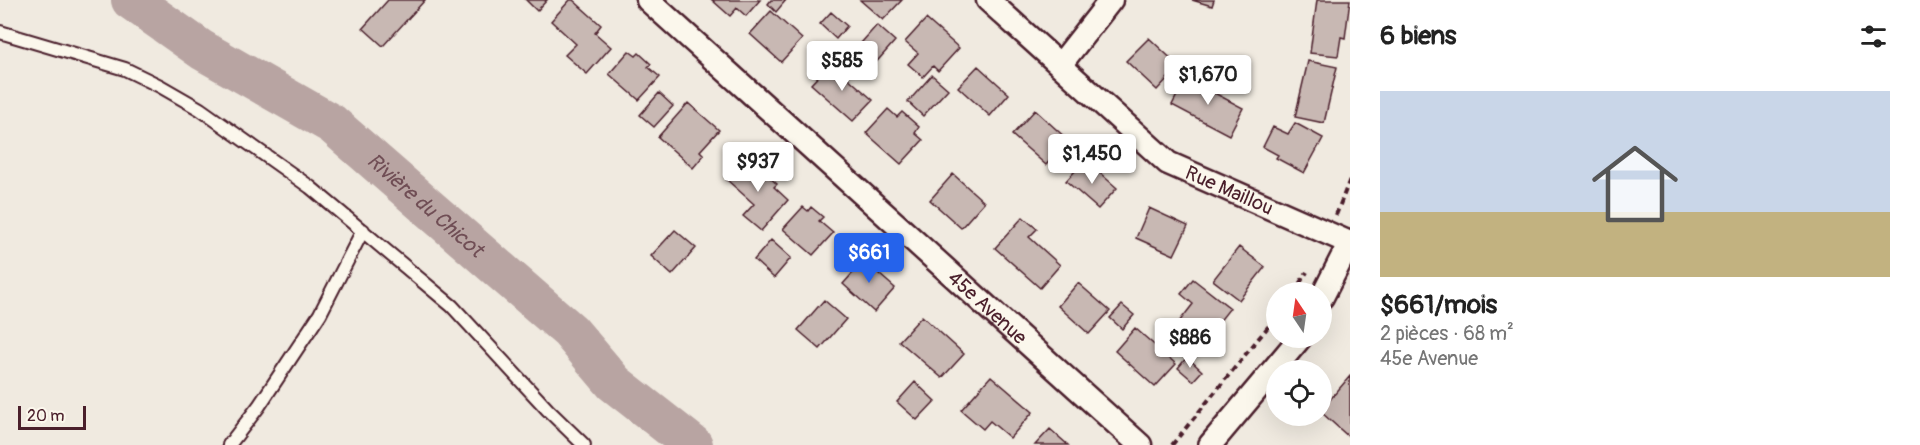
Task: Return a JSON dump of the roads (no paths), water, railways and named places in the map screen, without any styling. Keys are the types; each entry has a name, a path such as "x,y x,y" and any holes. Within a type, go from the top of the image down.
{"street":[{"name":"45e Avenue","path":"648,0 1140,445"},
{"name":"Rue Maillou","path":"988,0 1168,163 1350,242"},
{"path":"1060,65 1110,0"},
{"path":"1330,282 1350,242"},
{"path":"1210,445 1292,348"}],"lane":[{"path":"0,32 125,69 200,109 310,187 452,306 548,410 585,445"},
{"path":"229,445 260,406 320,314 363,230"}],"waterway":[{"name":"Rivière du Chicot","path":"131,0 202,50 332,124 570,331 614,383 693,445"}]}
